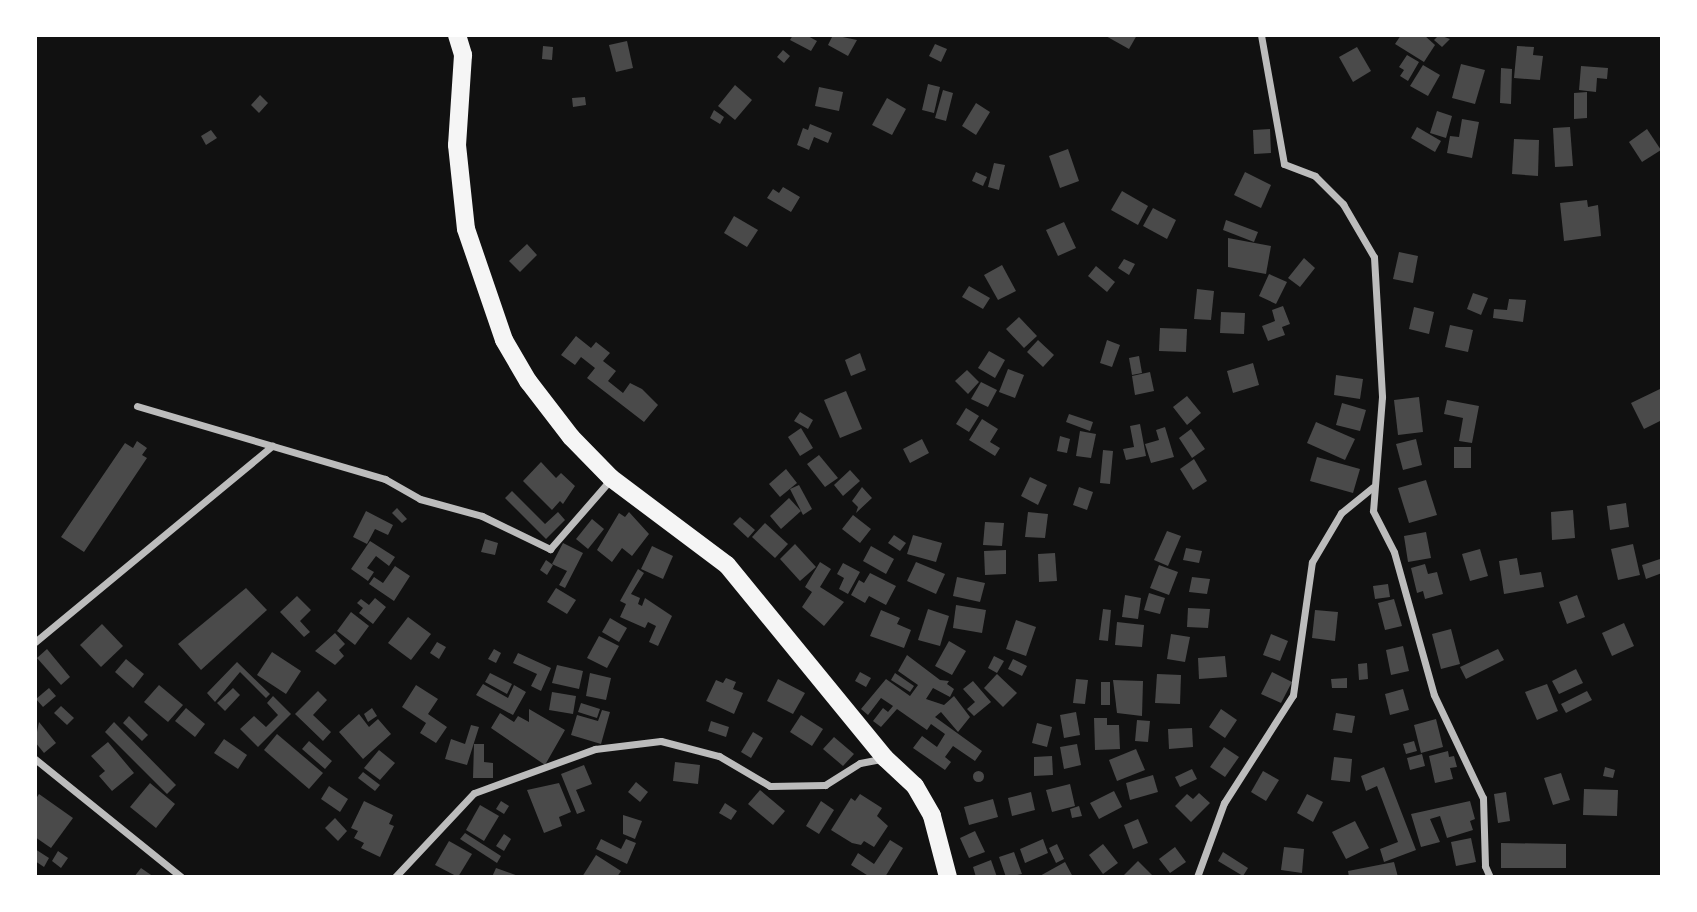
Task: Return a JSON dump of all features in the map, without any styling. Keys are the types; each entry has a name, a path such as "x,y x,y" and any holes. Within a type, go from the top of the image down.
{"main road":[{"path":"457,35 463,55 457,145 466,229 504,340 528,381 571,437 611,478 727,565 885,758 925,801 948,877"}],"street":[{"path":"1261,35 1284,164 1315,176 1343,204 1374,257 1382,397 1380,451 1373,487 1373,511 1394,552 1434,695 1483,798 1485,866 1490,877"},
{"path":"137,406 385,479 420,499 482,516 550,549 611,478"},
{"path":"35,642 272,446"},
{"path":"1197,877 1224,803 1293,695 1312,562 1341,513 1373,487"},
{"path":"395,877 474,793 595,748 661,741 719,756 770,786 825,785 860,763 885,758"},
{"path":"35,760 181,877"}],"building":[{"path":"793,35 806,35 817,41 811,51 790,40"},
{"path":"833,35 857,40 848,56 828,45"},
{"path":"1104,35 1137,35 1129,49"},
{"path":"1401,35 1424,35 1435,45 1424,62 1395,44"},
{"path":"1439,35 1450,39 1442,47 1434,40"},
{"path":"627,41 633,68 616,72 609,45"},
{"path":"935,44 947,49 941,62 929,56"},
{"path":"543,46 553,47 552,60 542,59"},
{"path":"1517,46 1534,47 1533,55 1543,56 1540,80 1514,78"},
{"path":"1357,47 1371,71 1353,82 1339,57"},
{"path":"783,50 790,56 784,63 777,57"},
{"path":"1407,55 1419,62 1408,81 1400,76 1404,70 1399,67"},
{"path":"1461,64 1485,70 1475,104 1452,98"},
{"path":"1423,65 1440,75 1428,96 1410,86"},
{"path":"1581,66 1608,68 1607,79 1597,78 1596,92 1579,90"},
{"path":"1501,68 1512,69 1511,104 1500,103"},
{"path":"928,84 940,87 934,113 922,110"},
{"path":"735,85 752,100 735,120 718,106"},
{"path":"819,87 843,92 839,111 815,106"},
{"path":"943,90 953,93 946,121 935,118"},
{"path":"1587,92 1587,118 1574,119 1574,93"},
{"path":"260,95 268,103 259,113 251,105"},
{"path":"585,97 586,105 573,107 572,98"},
{"path":"887,98 906,109 892,135 872,125"},
{"path":"976,103 990,112 976,135 962,126"},
{"path":"714,110 724,117 720,124 710,118"},
{"path":"1437,111 1452,116 1446,138 1430,133"},
{"path":"1462,119 1479,122 1472,158 1447,153 1450,136 1459,137"},
{"path":"810,124 832,133 828,143 814,137 809,150 797,145 803,128 808,130"},
{"path":"1417,127 1441,141 1435,152 1411,138"},
{"path":"1570,127 1573,166 1555,167 1553,128"},
{"path":"1270,129 1271,153 1254,154 1253,130"},
{"path":"1647,129 1661,150 1642,162 1629,142"},
{"path":"211,130 217,138 206,145 201,136"},
{"path":"1514,139 1539,140 1538,176 1512,174"},
{"path":"1068,149 1079,181 1060,188 1049,156"},
{"path":"994,163 1005,165 999,190 988,187"},
{"path":"976,172 987,177 983,186 972,181"},
{"path":"1245,172 1271,185 1261,208 1234,195"},
{"path":"783,187 800,197 791,212 767,198 773,189 779,193"},
{"path":"1122,191 1148,206 1138,225 1111,210"},
{"path":"1587,200 1588,207 1598,205 1601,236 1564,241 1560,203"},
{"path":"1153,208 1176,220 1167,239 1143,226"},
{"path":"734,216 758,230 747,247 724,233"},
{"path":"1226,220 1258,232 1254,242 1223,230"},
{"path":"1064,222 1076,248 1058,256 1046,230"},
{"path":"1228,238 1271,246 1266,274 1228,267"},
{"path":"527,244 537,255 520,272 509,261"},
{"path":"1399,252 1418,256 1413,283 1393,279"},
{"path":"1304,258 1315,268 1300,287 1288,278"},
{"path":"1124,259 1135,264 1129,275 1118,268"},
{"path":"1002,265 1016,291 998,300 984,275"},
{"path":"1096,266 1115,282 1107,292 1088,276"},
{"path":"1269,274 1287,282 1276,304 1259,296"},
{"path":"969,286 990,298 983,309 962,297"},
{"path":"1197,289 1214,291 1211,320 1194,319"},
{"path":"1473,293 1488,298 1481,315 1467,309"},
{"path":"1509,299 1526,300 1523,322 1493,318 1494,309 1507,310"},
{"path":"1283,306 1290,324 1282,327 1285,335 1268,341 1262,326 1275,321 1272,310"},
{"path":"1414,307 1434,312 1429,334 1409,329"},
{"path":"1221,312 1245,313 1244,334 1220,333"},
{"path":"1019,317 1037,336 1024,348 1006,329"},
{"path":"1450,325 1473,330 1468,352 1445,347"},
{"path":"1160,328 1187,329 1186,352 1159,351"},
{"path":"576,336 591,348 596,342 610,353 603,361 616,371 608,381 623,393 630,383 642,389 658,405 644,422 587,378 595,368 581,357 575,365 561,355"},
{"path":"1038,340 1054,355 1043,367 1027,352"},
{"path":"1107,340 1120,345 1112,367 1100,363"},
{"path":"989,351 1005,360 995,378 978,368"},
{"path":"860,353 866,370 851,376 845,360"},
{"path":"1139,356 1142,373 1132,375 1129,358"},
{"path":"1253,363 1259,385 1233,393 1227,371"},
{"path":"1008,369 1024,375 1015,398 999,392"},
{"path":"967,370 979,382 968,394 955,381"},
{"path":"1150,372 1154,391 1135,395 1132,376"},
{"path":"1336,375 1363,379 1360,399 1334,395"},
{"path":"981,382 997,390 988,407 971,399"},
{"path":"1662,388 1662,420 1644,429 1631,403"},
{"path":"846,391 862,429 840,438 824,400"},
{"path":"1187,396 1201,413 1187,425 1173,407"},
{"path":"1419,397 1423,432 1398,435 1394,400"},
{"path":"1447,400 1479,406 1472,443 1459,441 1463,418 1444,414"},
{"path":"1342,403 1366,410 1360,431 1336,425"},
{"path":"966,408 979,416 969,432 956,424"},
{"path":"800,412 813,420 808,429 794,421"},
{"path":"1069,414 1093,422 1090,431 1066,422"},
{"path":"982,419 998,429 990,442 1000,448 995,456 969,440"},
{"path":"1316,422 1355,439 1345,460 1307,443"},
{"path":"1140,424 1146,456 1126,460 1123,449 1134,447 1130,426"},
{"path":"1165,427 1174,457 1151,463 1145,444 1159,440 1156,430"},
{"path":"801,428 813,448 800,456 788,437"},
{"path":"1191,429 1205,449 1192,458 1179,438"},
{"path":"1080,431 1096,434 1091,458 1076,456"},
{"path":"1060,436 1070,439 1067,453 1057,451"},
{"path":"922,439 929,453 910,463 903,449"},
{"path":"1416,439 1422,465 1403,470 1396,444"},
{"path":"137,441 147,448 142,455 147,458 84,552 61,537 125,443 133,448"},
{"path":"1454,447 1471,447 1471,468 1454,468"},
{"path":"1103,450 1113,451 1110,484 1100,483"},
{"path":"819,455 838,478 825,487 807,464"},
{"path":"1317,457 1360,469 1353,493 1310,481"},
{"path":"1194,459 1207,481 1193,490 1180,469"},
{"path":"541,462 556,478 561,473 575,486 563,504 560,501 552,510 523,481"},
{"path":"786,469 797,483 780,497 769,484"},
{"path":"850,470 860,481 843,496 834,485"},
{"path":"1030,477 1047,485 1038,505 1021,496"},
{"path":"1426,480 1437,515 1409,523 1398,488"},
{"path":"799,485 812,509 803,515 790,489"},
{"path":"862,487 872,498 856,513 858,507 852,501"},
{"path":"1079,487 1093,492 1087,510 1073,505"},
{"path":"512,491 545,524 558,512 565,520 546,539 505,498"},
{"path":"789,498 801,511 781,529 770,516"},
{"path":"1626,503 1629,527 1610,530 1607,506"},
{"path":"397,508 407,519 402,523 392,513"},
{"path":"1573,510 1575,538 1552,540 1551,512"},
{"path":"366,511 393,525 388,535 375,529 367,544 353,537"},
{"path":"629,512 649,534 632,556 622,548 612,562 597,550 619,513 625,517"},
{"path":"1028,512 1048,514 1045,538 1025,537"},
{"path":"853,515 871,529 860,543 842,529"},
{"path":"740,517 755,530 748,538 733,524"},
{"path":"592,519 604,529 588,549 576,539"},
{"path":"985,522 1004,523 1002,546 983,545"},
{"path":"765,523 788,544 775,558 752,537"},
{"path":"1167,531 1181,536 1168,566 1154,560"},
{"path":"1426,532 1431,558 1408,562 1404,536"},
{"path":"894,535 906,543 900,551 888,543"},
{"path":"913,535 942,543 936,562 907,554"},
{"path":"485,539 498,543 495,555 481,552"},
{"path":"370,541 395,557 389,566 376,556 367,568 374,572 368,581 351,569"},
{"path":"563,543 583,553 565,588 559,585 567,571 552,564"},
{"path":"795,544 816,567 800,581 780,559"},
{"path":"1633,544 1640,575 1618,580 1611,549"},
{"path":"652,546 673,556 663,579 641,569"},
{"path":"871,546 894,559 886,574 863,561"},
{"path":"1186,548 1202,551 1199,563 1183,560"},
{"path":"1480,549 1488,576 1470,581 1462,554"},
{"path":"1006,550 1006,574 985,575 984,551"},
{"path":"1055,553 1057,581 1039,582 1038,554"},
{"path":"1517,558 1520,575 1541,572 1544,587 1504,594 1499,561"},
{"path":"1660,559 1662,573 1646,579 1642,565"},
{"path":"546,560 553,565 547,575 540,570"},
{"path":"820,562 831,569 820,587 844,602 824,626 802,607 812,592 805,587"},
{"path":"916,562 945,574 936,594 907,581"},
{"path":"843,563 860,572 848,594 839,589 844,578 837,574"},
{"path":"1425,564 1428,574 1437,572 1443,594 1425,599 1423,591 1417,593 1411,568"},
{"path":"1159,565 1178,572 1169,595 1150,588"},
{"path":"395,566 410,576 394,601 369,584 374,577 383,583"},
{"path":"638,569 644,573 631,594 640,598 638,604 642,606 645,598 672,616 658,646 649,642 656,626 648,622 645,628 620,617 626,604 620,601"},
{"path":"870,573 896,586 886,605 869,596 865,603 851,595 859,580 864,583"},
{"path":"957,577 985,583 980,602 953,596"},
{"path":"1192,577 1210,579 1207,594 1189,592"},
{"path":"1388,584 1390,597 1375,599 1373,586"},
{"path":"246,588 267,610 201,670 178,644"},
{"path":"556,588 576,600 567,614 547,602"},
{"path":"1149,593 1165,598 1160,614 1144,610"},
{"path":"1125,595 1141,598 1138,619 1122,617"},
{"path":"1577,595 1585,617 1567,624 1559,602"},
{"path":"297,596 311,610 300,621 310,632 304,637 280,612"},
{"path":"375,598 386,607 373,624 359,613 363,608 357,603 361,599 369,605"},
{"path":"1394,599 1402,626 1385,630 1378,603"},
{"path":"956,605 986,610 982,633 953,628"},
{"path":"1188,608 1210,609 1208,628 1187,627"},
{"path":"928,609 949,616 940,646 918,640"},
{"path":"1103,609 1111,610 1108,641 1099,640"},
{"path":"881,610 900,618 897,624 911,630 904,648 870,636"},
{"path":"1315,610 1338,612 1335,641 1312,638"},
{"path":"351,612 369,626 355,645 337,631"},
{"path":"408,617 431,634 411,660 388,643"},
{"path":"610,618 627,628 619,642 602,632"},
{"path":"1016,620 1036,627 1026,656 1006,649"},
{"path":"1117,622 1144,625 1142,647 1115,645"},
{"path":"1624,623 1634,646 1612,656 1602,633"},
{"path":"102,624 123,646 101,667 80,645"},
{"path":"1451,629 1460,664 1441,669 1432,634"},
{"path":"335,633 345,644 339,650 344,656 335,665 315,651"},
{"path":"1171,634 1190,637 1185,662 1167,659"},
{"path":"1271,634 1288,641 1280,661 1263,655"},
{"path":"599,636 619,646 607,668 587,658"},
{"path":"949,641 966,651 952,675 935,666"},
{"path":"437,642 446,647 439,659 430,653"},
{"path":"1403,646 1409,671 1391,675 1386,650"},
{"path":"47,649 70,677 61,685 37,658"},
{"path":"494,649 501,653 496,663 488,659"},
{"path":"1498,649 1504,660 1466,679 1460,667"},
{"path":"272,652 301,671 286,694 257,675"},
{"path":"518,653 551,668 541,691 531,686 537,674 513,663"},
{"path":"907,655 940,680 949,681 947,684 954,689 950,697 933,688 926,699 944,705 954,696 970,717 958,732 941,712 935,717 982,751 975,761 953,746 945,757 951,762 945,770 913,748 922,736 937,747 945,734 931,724 927,730 897,709 881,727 873,721 883,708 888,712 893,706 881,698 868,715 861,709 886,679 910,696 918,685 898,671"},
{"path":"994,656 1004,661 997,673 988,668"},
{"path":"1225,656 1227,677 1199,679 1198,658"},
{"path":"126,659 144,674 133,688 115,672"},
{"path":"1013,659 1027,666 1022,676 1008,669"},
{"path":"237,662 270,694 266,698 240,672 215,702 207,693"},
{"path":"1367,663 1368,679 1359,680 1358,664"},
{"path":"557,665 583,671 579,689 552,683"},
{"path":"1576,669 1583,683 1559,694 1552,681"},
{"path":"860,672 871,678 866,687 855,681"},
{"path":"1272,672 1292,682 1281,703 1261,694"},
{"path":"490,673 512,684 507,694 485,682"},
{"path":"590,673 611,678 606,700 586,696"},
{"path":"895,673 914,686 910,692 891,680"},
{"path":"997,674 1017,693 1003,707 984,688"},
{"path":"1157,674 1181,675 1180,704 1155,703"},
{"path":"726,678 736,682 733,689 743,693 734,714 706,701 716,680 723,683"},
{"path":"1347,678 1347,688 1332,688 1331,679"},
{"path":"778,679 805,693 793,714 767,701"},
{"path":"1076,679 1088,680 1085,704 1073,703"},
{"path":"1113,680 1143,681 1142,716 1117,713"},
{"path":"973,681 991,702 974,716 967,709 975,702 963,689"},
{"path":"1101,682 1110,682 1110,705 1101,705"},
{"path":"483,684 508,698 514,685 526,692 513,715 476,695"},
{"path":"1547,684 1558,711 1537,720 1525,692"},
{"path":"159,685 183,705 168,722 144,702"},
{"path":"416,685 438,699 428,714 447,727 436,743 420,733 426,723 402,707"},
{"path":"49,688 56,696 43,707 36,699"},
{"path":"233,688 240,695 225,711 217,703"},
{"path":"1403,689 1409,710 1390,715 1385,694"},
{"path":"318,691 327,700 313,715 331,732 323,741 295,714"},
{"path":"1587,691 1592,700 1566,713 1561,704"},
{"path":"552,692 576,696 573,714 549,710"},
{"path":"273,696 291,714 258,747 240,729 254,716 266,727 278,715 267,703"},
{"path":"581,703 600,709 597,718 578,712"},
{"path":"61,706 74,718 67,725 54,713"},
{"path":"186,708 205,724 195,737 175,721"},
{"path":"372,708 377,716 368,722 364,714"},
{"path":"529,709 565,730 545,765 491,728 500,713 514,722 518,716 529,722"},
{"path":"1221,709 1237,720 1225,738 1209,727"},
{"path":"602,710 610,712 601,744 571,735 577,715 598,721"},
{"path":"1076,712 1080,735 1064,738 1060,715"},
{"path":"1336,713 1355,716 1352,733 1333,730"},
{"path":"359,714 369,727 378,719 391,734 363,759 339,732"},
{"path":"801,715 823,729 812,746 790,732"},
{"path":"129,716 148,735 142,741 123,723"},
{"path":"1094,718 1107,718 1107,725 1119,725 1120,749 1095,750"},
{"path":"1436,719 1443,747 1421,753 1414,725"},
{"path":"1137,720 1150,721 1148,742 1135,741"},
{"path":"711,721 729,727 726,737 708,731"},
{"path":"39,722 56,743 44,753 35,742"},
{"path":"114,722 176,785 167,794 105,732"},
{"path":"1037,723 1052,727 1047,747 1032,743"},
{"path":"471,725 479,727 467,765 445,759 451,739 465,744"},
{"path":"1192,728 1193,747 1169,749 1168,729"},
{"path":"753,732 763,738 751,758 741,752"},
{"path":"277,734 323,773 309,789 264,750"},
{"path":"834,737 854,754 843,766 823,749"},
{"path":"224,739 247,755 238,769 214,753"},
{"path":"309,741 332,761 325,769 302,749"},
{"path":"1414,741 1417,751 1406,754 1403,744"},
{"path":"108,742 134,773 112,791 99,776 105,771 91,756"},
{"path":"474,744 484,744 484,762 493,763 493,778 473,778"},
{"path":"1077,744 1081,765 1064,769 1060,747"},
{"path":"1224,747 1239,757 1225,777 1210,767"},
{"path":"1136,749 1145,770 1117,781 1109,760"},
{"path":"379,750 395,763 380,780 364,768"},
{"path":"1448,751 1449,757 1454,756 1457,767 1450,768 1453,779 1435,783 1429,756"},
{"path":"1422,754 1425,766 1410,770 1407,758"},
{"path":"1052,756 1053,775 1034,776 1034,757"},
{"path":"1334,757 1352,759 1350,782 1331,780"},
{"path":"675,762 700,765 698,784 673,781"},
{"path":"584,765 592,784 576,790 585,811 577,814 561,774"},
{"path":"1384,767 1416,850 1384,862 1380,849 1398,842 1377,786 1366,791 1361,776"},
{"path":"1605,767 1615,770 1613,778 1603,776"},
{"path":"1192,769 1197,779 1180,787 1175,777"},
{"path":"978,770 984,776 978,782 972,776"},
{"path":"1263,771 1279,780 1266,801 1251,792"},
{"path":"363,772 380,785 375,791 358,778"},
{"path":"1561,773 1570,800 1553,805 1544,778"},
{"path":"1153,775 1158,792 1130,800 1126,783"},
{"path":"636,782 648,792 640,802 628,792"},
{"path":"150,783 175,804 156,828 130,807"},
{"path":"559,783 571,812 559,817 562,826 544,833 527,790"},
{"path":"1070,784 1075,806 1052,812 1046,790"},
{"path":"329,786 348,799 340,812 321,799"},
{"path":"1584,789 1618,790 1617,816 1583,815"},
{"path":"760,790 785,811 773,825 748,804"},
{"path":"1114,791 1122,807 1099,819 1090,803"},
{"path":"1031,792 1035,810 1012,816 1008,798"},
{"path":"1506,792 1510,821 1498,823 1494,794"},
{"path":"1199,793 1210,803 1191,822 1175,806 1187,794 1193,799"},
{"path":"39,794 73,818 51,848 35,837 35,800"},
{"path":"860,794 882,808 877,816 888,826 874,847 864,841 861,845 852,843 831,830 851,798 855,801"},
{"path":"1307,794 1323,802 1313,822 1297,813"},
{"path":"993,799 998,817 969,825 964,807"},
{"path":"364,801 393,815 389,824 394,826 380,857 361,848 364,843 354,838 358,831 351,828"},
{"path":"501,801 509,806 504,814 496,809"},
{"path":"821,801 834,810 819,834 806,826"},
{"path":"1470,801 1475,819 1470,821 1473,830 1447,838 1440,816 1430,819 1440,842 1421,847 1411,814"},
{"path":"725,803 737,811 731,820 719,813"},
{"path":"480,805 499,816 484,841 466,830"},
{"path":"1079,806 1082,816 1072,818 1070,809"},
{"path":"623,815 642,821 635,839 623,834"},
{"path":"335,818 347,831 338,841 325,828"},
{"path":"1138,819 1148,843 1133,849 1124,825"},
{"path":"1355,821 1369,848 1346,859 1332,832"},
{"path":"975,831 985,852 969,858 960,838"},
{"path":"465,833 501,856 497,863 460,839"},
{"path":"504,834 511,839 504,851 496,846"},
{"path":"1471,838 1476,862 1456,866 1451,842"},
{"path":"601,839 621,849 626,839 636,843 627,864 596,849"},
{"path":"1043,839 1048,853 1025,863 1020,849"},
{"path":"890,840 903,848 885,877 870,877 851,865 858,853 874,864"},
{"path":"449,841 472,854 458,877 435,865"},
{"path":"1501,843 1566,844 1566,868 1501,868"},
{"path":"1057,844 1064,859 1056,863 1049,848"},
{"path":"1103,844 1118,863 1103,874 1089,855"},
{"path":"1175,847 1186,862 1170,873 1159,859"},
{"path":"1284,847 1304,849 1302,873 1281,870"},
{"path":"35,849 49,858 44,867 35,861"},
{"path":"58,851 68,858 61,868 52,861"},
{"path":"1014,852 1022,874 1006,877 999,857"},
{"path":"1223,852 1248,868 1243,876 1218,861"},
{"path":"596,855 621,871 617,877 582,877"},
{"path":"991,860 997,877 976,877 973,867"},
{"path":"1138,861 1154,877 1122,877"},
{"path":"1065,862 1073,877 1038,877"},
{"path":"1394,862 1398,877 1349,877 1348,871"},
{"path":"141,868 154,877 134,877"},
{"path":"496,868 521,877 492,877"}]}
